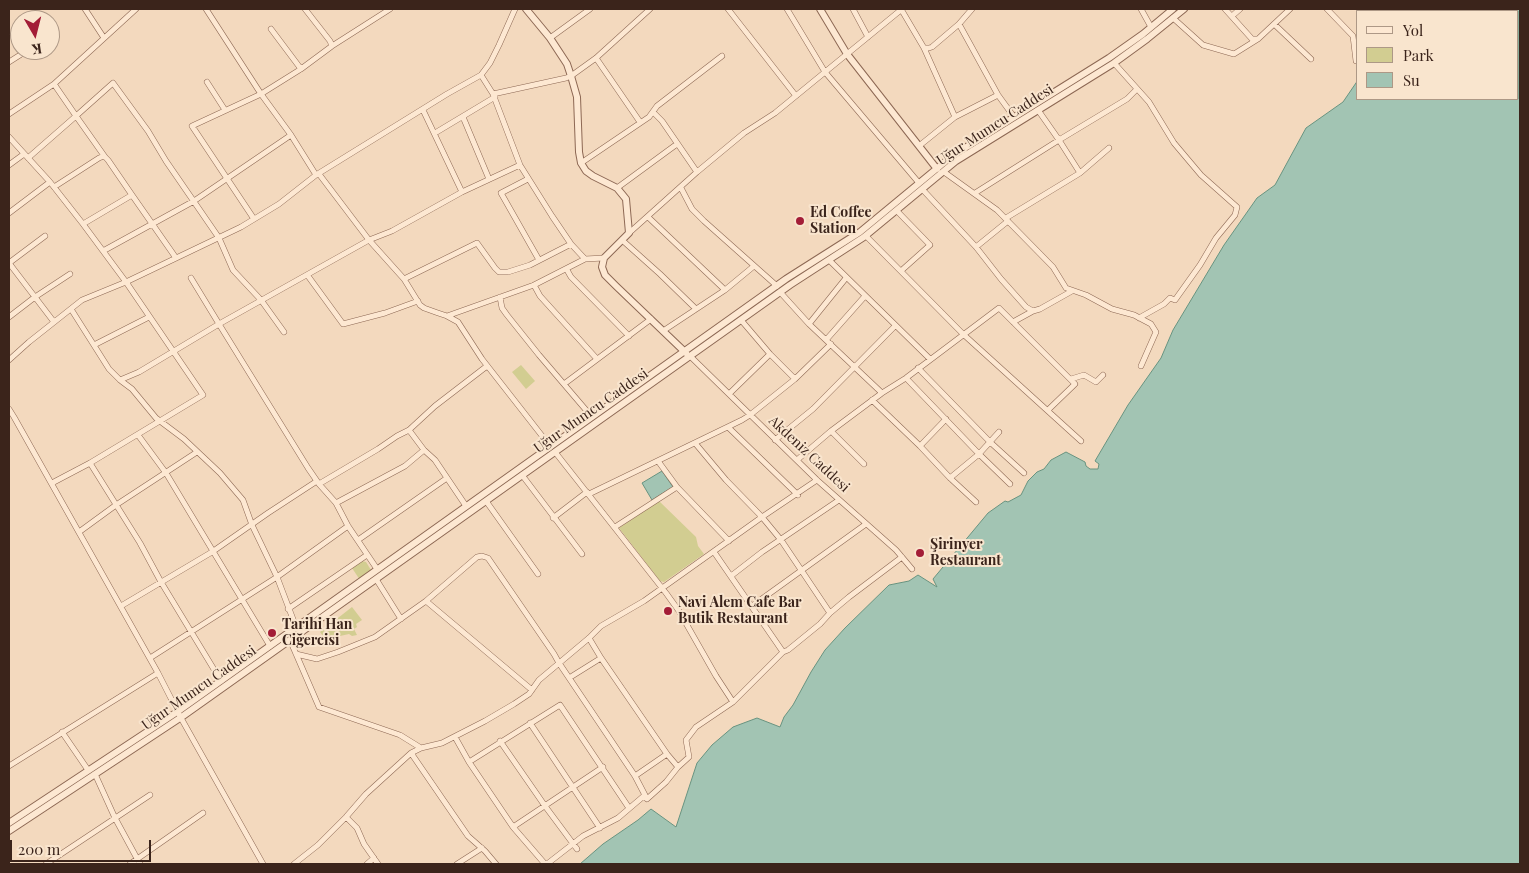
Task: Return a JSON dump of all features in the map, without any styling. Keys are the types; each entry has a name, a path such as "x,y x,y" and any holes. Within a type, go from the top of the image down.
{"street":[{"path":"86,9 104,38"},
{"path":"9,114 54,84 136,9"},
{"path":"206,9 261,94 318,174 369,240 404,279 424,308 458,322 487,366 550,446"},
{"path":"305,9 332,46"},
{"path":"254,219 192,126 261,94 390,9"},
{"path":"9,360 82,300 126,282 219,238 254,219 279,204 318,174 481,74 490,63 515,9"},
{"path":"526,9 550,38 567,64 577,97 579,152 582,164 586,172 617,188 626,199 629,233"},
{"path":"550,38 590,9"},
{"path":"435,133 463,117 494,95 571,76 596,58 650,9"},
{"path":"728,9 796,96"},
{"path":"787,9 825,72 919,184"},
{"path":"820,9 847,54 936,169"},
{"path":"852,9 868,37"},
{"path":"690,356 605,275 602,267 604,258 629,233 744,133 775,113 902,9 924,48 955,117"},
{"path":"924,48 932,47 959,24 972,9"},
{"path":"1141,9 1150,27"},
{"name":"Uğur Mumcu Caddesi","path":"298,630 377,569 550,446 684,352 827,257 952,156 1109,58 1173,9"},
{"name":"Uğur Mumcu Caddesi","path":"827,257 866,236 956,161 1114,63 1147,40 1184,9"},
{"path":"1225,9 1252,39 1258,39"},
{"path":"1232,16 1240,9"},
{"path":"1173,18 1203,45 1234,54 1258,39 1290,9"},
{"path":"1327,9 1356,33 1356,60"},
{"path":"959,24 998,95 1014,117"},
{"path":"1274,24 1312,59"},
{"path":"271,29 301,69"},
{"path":"582,164 653,112 657,106 722,56"},
{"path":"596,58 640,122"},
{"path":"1114,63 1149,102 1174,143 1202,175 1237,208 1235,215 1216,238 1200,265 1175,300 1170,298 1164,304 1140,318"},
{"path":"481,74 494,95 520,165 571,244 585,260"},
{"path":"207,82 226,110"},
{"path":"9,165 26,156 113,83 148,131 166,162 219,238 233,270 261,300 284,332"},
{"path":"54,84 176,258"},
{"path":"975,193 1127,99 1137,89"},
{"path":"919,146 955,117 998,95"},
{"path":"423,110 462,192"},
{"path":"1038,110 1048,122 1080,173"},
{"path":"653,112 662,121 697,172"},
{"path":"463,117 489,179"},
{"path":"103,251 194,201 290,135"},
{"path":"9,137 50,182 83,224 126,282 203,395 90,463 52,483"},
{"path":"617,188 677,144"},
{"path":"976,247 1007,220 1080,173 1109,148"},
{"path":"54,187 99,158 105,157"},
{"path":"120,380 175,352 261,300 308,276 369,240 392,231 462,192 520,165"},
{"path":"944,172 997,210 1053,267 1066,288 1086,294 1112,309 1134,315 1151,324 1156,332 1141,366"},
{"path":"528,179 501,193 539,260"},
{"path":"9,213 50,182"},
{"path":"681,188 692,209 778,289 809,324 882,393"},
{"path":"923,190 976,247 1013,293 1026,307 1033,310"},
{"path":"83,224 132,194"},
{"path":"897,211 930,245 902,270"},
{"path":"648,217 725,290"},
{"path":"44,236 9,263 54,322"},
{"path":"866,236 964,334 1081,441"},
{"path":"622,240 696,309"},
{"path":"404,279 477,243 499,272 508,272 539,260 571,244"},
{"path":"827,257 846,278 930,359"},
{"path":"447,316 534,285 585,260 604,258"},
{"path":"663,331 725,290 754,266"},
{"path":"567,270 571,277 629,336"},
{"path":"9,316 70,274"},
{"path":"308,276 343,324 385,313 418,301"},
{"path":"191,278 318,483 336,503 348,526 377,569"},
{"path":"809,324 846,278"},
{"path":"534,285 540,296 598,359"},
{"name":"Uğur Mumcu Caddesi","path":"9,831 96,774 298,630 376,579 741,320 778,289"},
{"path":"1012,322 1033,310 1040,309 1072,290"},
{"path":"826,340 865,296"},
{"path":"500,298 502,308 507,315 592,417"},
{"path":"796,460 872,400 906,378 999,308 1075,384 1048,410"},
{"path":"71,309 109,369 132,389 160,422 184,439 224,478 243,500 298,630"},
{"path":"94,345 150,317"},
{"path":"564,384 651,319"},
{"path":"741,320 770,354 795,379"},
{"path":"775,440 812,410 895,326"},
{"path":"553,518 588,493 729,428 750,416 795,379 831,344"},
{"path":"729,394 770,354"},
{"name":"Akdeniz Caddesi","path":"690,356 796,460 896,550 912,569"},
{"path":"121,606 212,552 268,513 409,430 487,366"},
{"path":"918,368 990,442 1024,473"},
{"path":"1071,379 1084,375 1096,382 1103,375"},
{"path":"906,378 1010,484"},
{"path":"872,400 976,502"},
{"path":"9,409 121,606 179,715 263,864"},
{"path":"920,446 946,419"},
{"path":"729,428 798,494"},
{"path":"409,430 434,460 466,506"},
{"path":"831,431 864,464"},
{"path":"950,478 980,454 999,432"},
{"path":"138,435 166,473 270,646"},
{"path":"695,443 781,540 830,613"},
{"path":"336,503 405,466 424,450"},
{"path":"79,532 116,505 197,452"},
{"path":"555,452 679,611 716,676 734,702"},
{"path":"658,461 677,487 729,541"},
{"path":"90,463 221,680"},
{"path":"522,475 582,554"},
{"path":"358,540 447,478"},
{"path":"294,864 318,845 366,794 411,753 455,737 529,694 539,680 589,638 600,626 627,612 818,480"},
{"path":"615,527 677,487"},
{"path":"731,576 839,500"},
{"path":"486,501 538,574"},
{"path":"752,606 866,524"},
{"path":"150,658 277,578 348,526"},
{"path":"714,552 783,652"},
{"path":"288,609 367,555"},
{"path":"296,654 317,659 375,637 426,601 477,557 486,557 554,654 635,776 647,800 689,757 686,740 696,727 734,702 783,652 788,650 820,624 830,613 902,556"},
{"path":"376,579 401,619"},
{"path":"426,601 532,690"},
{"path":"288,637 316,703 321,709 400,736 421,748"},
{"name":"Uğur Mumcu Caddesi","path":"9,823 88,770 179,715 196,698 221,680 270,646 288,637"},
{"path":"589,638 667,754 678,767"},
{"path":"569,678 601,658"},
{"path":"9,766 158,673"},
{"path":"172,701 196,698"},
{"path":"469,762 560,705 629,808"},
{"path":"530,723 600,828"},
{"path":"62,732 88,770"},
{"path":"455,737 469,762 513,827 546,864 583,836 618,818 645,795"},
{"path":"500,741 577,849"},
{"path":"411,753 468,836 496,864"},
{"path":"635,776 667,754"},
{"path":"513,827 603,767"},
{"path":"96,774 139,862"},
{"path":"46,864 150,796"},
{"path":"130,864 139,862 203,813"},
{"path":"346,817 357,828 364,844 378,864"},
{"path":"457,864 482,848"},
{"path":"367,864 374,858"}],"green space":[{"path":"521,365 535,381 526,389 512,372"},
{"path":"659,501 696,537 698,546 704,554 664,582 660,581 619,528"},
{"path":"362,561 366,562 371,572 360,580 352,568"},
{"path":"352,607 362,620 356,624 357,627 354,629 357,635 340,636 329,644 320,632"}],"water":[{"path":"1520,9 1520,864 580,864 603,844 651,809 676,827 697,763 712,745 733,727 757,718 780,727 784,717 825,650 845,628 889,585 909,581 918,575 937,587 933,579 988,513 1005,501 1008,502 1021,495 1028,481 1037,472 1044,469 1051,460 1066,452 1085,462 1086,466 1090,469 1098,469 1099,464 1095,461 1128,405 1161,358 1173,330 1224,245 1257,198 1275,185 1306,128 1343,102 1356,83 1356,100 1519,100 1519,10 1440,10"},
{"path":"662,471 673,487 652,500 642,483"}],"place":[{"name":"Ed Coffee Station","path":"800,221"},
{"name":"Şirinyer Restaurant","path":"920,553"},
{"name":"Navi Alem Cafe Bar Butik Restaurant","path":"668,611"},
{"name":"Tarihi Han Ciğercisi","path":"272,633"}]}
